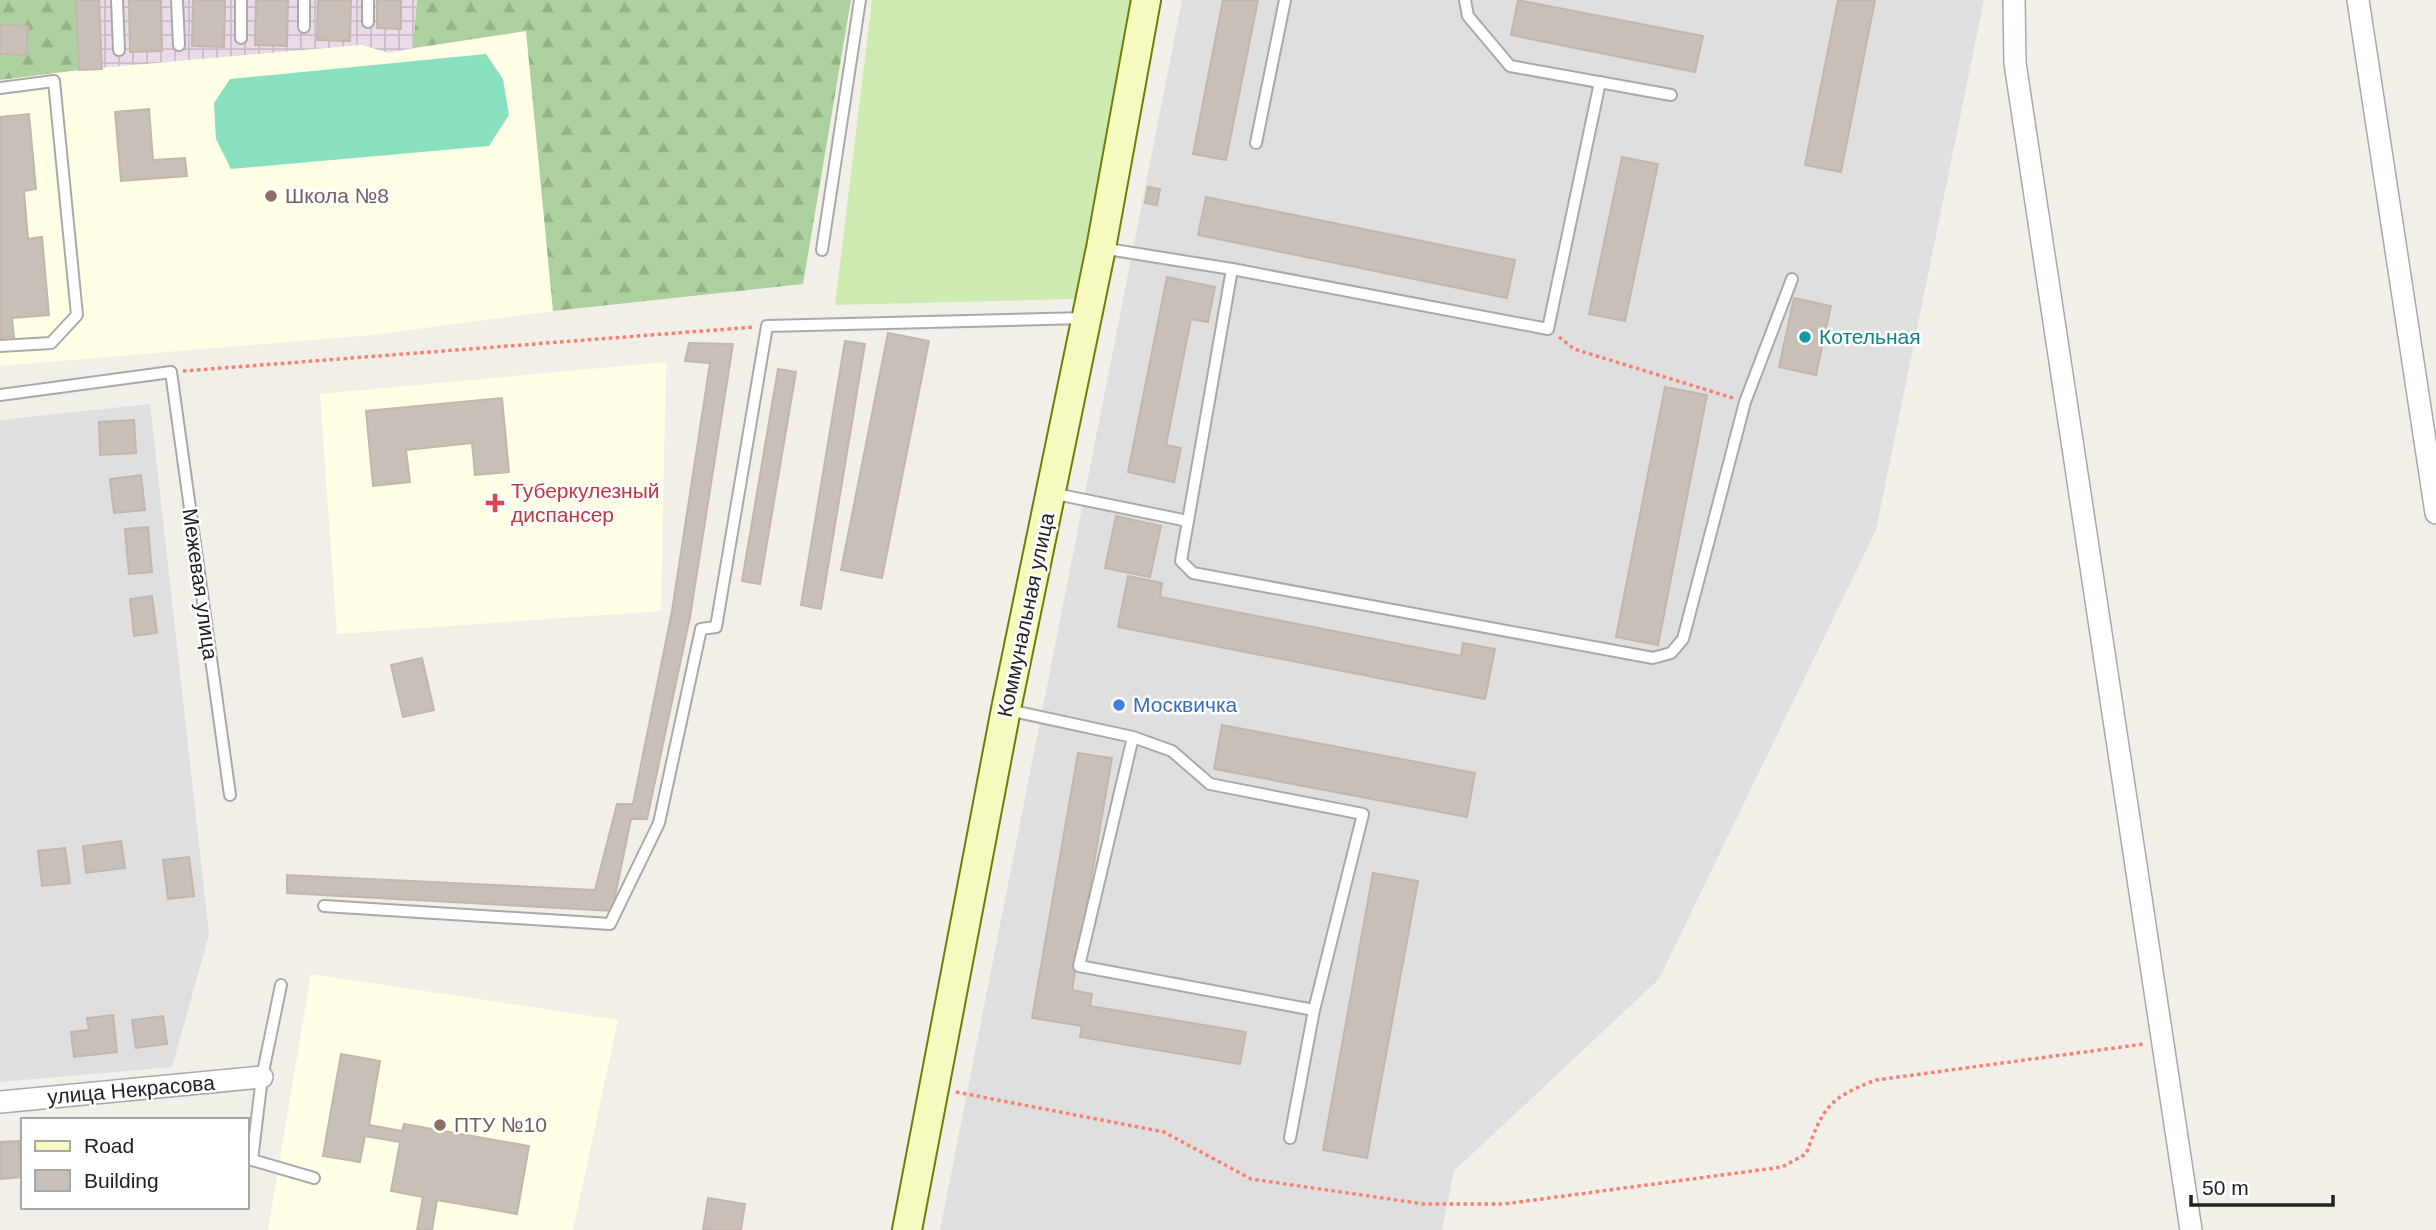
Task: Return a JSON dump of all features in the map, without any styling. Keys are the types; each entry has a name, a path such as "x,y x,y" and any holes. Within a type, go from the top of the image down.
{"street":[{"name":"Коммунальная улица","path":"907,1230 1006,709 1101,248 1146,0"},
{"path":"2014,0 2015,63 2191,1230"},
{"path":"2358,0 2436,513"},
{"name":"улица Некрасова","path":"0,1102 262,1077"}],"lane":[{"path":"117,0 120,50"},
{"path":"177,0 180,45"},
{"path":"241,0 241,38"},
{"path":"304,0 304,27"},
{"path":"368,22 369,0"},
{"path":"822,250 860,0"},
{"path":"1256,143 1285,0"},
{"path":"1465,0 1468,16 1510,66 1671,94"},
{"path":"0,88 54,81 77,315 51,343 0,346"},
{"path":"1101,248 1232,269 1548,329 1600,82"},
{"path":"1232,269 1181,561 1193,573 1653,657 1671,653 1683,639 1745,402 1792,279"},
{"path":"324,906 610,924 659,823 701,629 716,626 767,326 1086,318"},
{"path":"0,394 171,372"},
{"name":"Межевая улица","path":"171,372 230,795"},
{"path":"1051,493 1188,521"},
{"path":"1006,709 1133,737 1172,751 1210,784 1363,814 1314,1010 1290,1138"},
{"path":"1133,737 1079,966 1314,1010"},
{"path":"281,985 262,1077 252,1160 314,1178"}],"path":[{"path":"171,372 767,326"},
{"path":"1548,329 1574,349 1745,402"},
{"path":"934,1088 1164,1132 1251,1179 1424,1204 1504,1204 1782,1167 1806,1154 1815,1129 1828,1106 1846,1091 1875,1080 2163,1041"}],"shaded area":[{"path":"76,0 417,0 413,48 388,53 362,45 79,70"},
{"path":"1182,0 1984,0 1876,530 1659,979 1454,1171 1442,1230 940,1230"},
{"name":"Школа №8","path":"526,31 553,311 371,335 0,366 0,80 79,70 362,45 388,53"},
{"name":"Туберкулезный диспансер","path":"666,362 661,611 337,634 320,394"},
{"path":"150,404 209,935 172,1067 0,1082 0,420"},
{"name":"ПТУ №10","path":"311,974 618,1020 573,1230 268,1230"}],"green space":[{"path":"0,0 76,0 79,70 0,80"},
{"path":"417,0 851,0 803,284 553,311 526,31 413,48"},
{"path":"872,0 1132,0 1075,299 835,305"},
{"path":"486,54 503,79 509,115 489,146 231,169 216,139 214,103 230,79"}],"building":[{"path":"76,0 99,0 102,69 79,70"},
{"path":"129,0 161,0 162,51 130,52"},
{"path":"193,0 225,0 224,47 192,46"},
{"path":"256,0 288,0 287,46 255,45"},
{"path":"318,0 351,0 350,41 317,40"},
{"path":"377,0 401,0 401,29 377,28"},
{"path":"1223,0 1258,0 1226,160 1193,154"},
{"path":"1518,0 1703,36 1695,72 1511,35"},
{"path":"1838,0 1875,0 1841,172 1805,165"},
{"path":"0,25 28,26 26,55 0,54"},
{"path":"149,109 153,160 185,158 187,176 121,181 115,112"},
{"path":"29,114 36,189 24,191 28,239 42,237 49,315 12,318 14,337 0,338 0,117"},
{"path":"1622,157 1658,164 1625,321 1589,314"},
{"path":"1148,187 1160,189 1157,205 1145,203"},
{"path":"1206,197 1515,260 1507,298 1198,235"},
{"path":"1167,277 1215,287 1208,322 1191,319 1166,445 1181,448 1174,482 1128,472"},
{"name":"Котельная","path":"1794,298 1831,306 1816,375 1779,367"},
{"path":"888,333 929,341 882,578 841,570"},
{"path":"845,341 865,344 821,609 801,605"},
{"path":"689,343 733,344 690,617 647,819 631,819 612,911 287,893 287,875 595,890 617,804 633,804 672,611 710,363 685,361"},
{"path":"778,369 796,372 760,584 742,581"},
{"path":"1665,387 1707,395 1658,645 1616,637"},
{"path":"502,398 509,472 475,475 472,443 406,450 410,482 373,486 366,411"},
{"path":"134,420 136,453 100,455 99,422"},
{"path":"141,475 145,510 114,513 110,479"},
{"path":"1116,516 1161,526 1150,577 1105,568"},
{"path":"148,527 152,572 129,574 125,529"},
{"path":"1128,576 1162,583 1160,597 1461,656 1463,643 1495,649 1485,699 1118,627"},
{"path":"152,596 157,633 134,636 130,599"},
{"path":"422,658 434,710 403,717 391,665"},
{"path":"1222,725 1475,773 1467,817 1214,769"},
{"path":"1078,753 1112,758 1072,990 1092,994 1090,1006 1246,1032 1240,1064 1080,1037 1082,1026 1032,1018"},
{"path":"121,841 125,868 86,873 83,846"},
{"path":"65,848 70,883 42,886 38,851"},
{"path":"189,857 194,896 168,899 163,860"},
{"path":"1373,873 1418,881 1367,1158 1323,1150"},
{"path":"113,1015 117,1052 74,1057 71,1032 89,1030 87,1018"},
{"path":"163,1016 167,1044 136,1048 132,1020"},
{"path":"341,1054 380,1061 369,1125 402,1131 404,1124 529,1146 517,1214 437,1200 432,1230 417,1230 423,1197 391,1191 400,1142 365,1136 360,1162 323,1156"},
{"path":"19,1141 21,1177 0,1179 0,1142"},
{"path":"708,1198 745,1204 741,1230 703,1230"}],"place":[{"name":"Школа №8","path":"271,196"},
{"name":"Котельная","path":"1805,337"},
{"name":"Туберкулезный диспансер","path":"495,503"},
{"name":"Москвичка","path":"1119,705"},
{"name":"ПТУ №10","path":"440,1125"}]}
